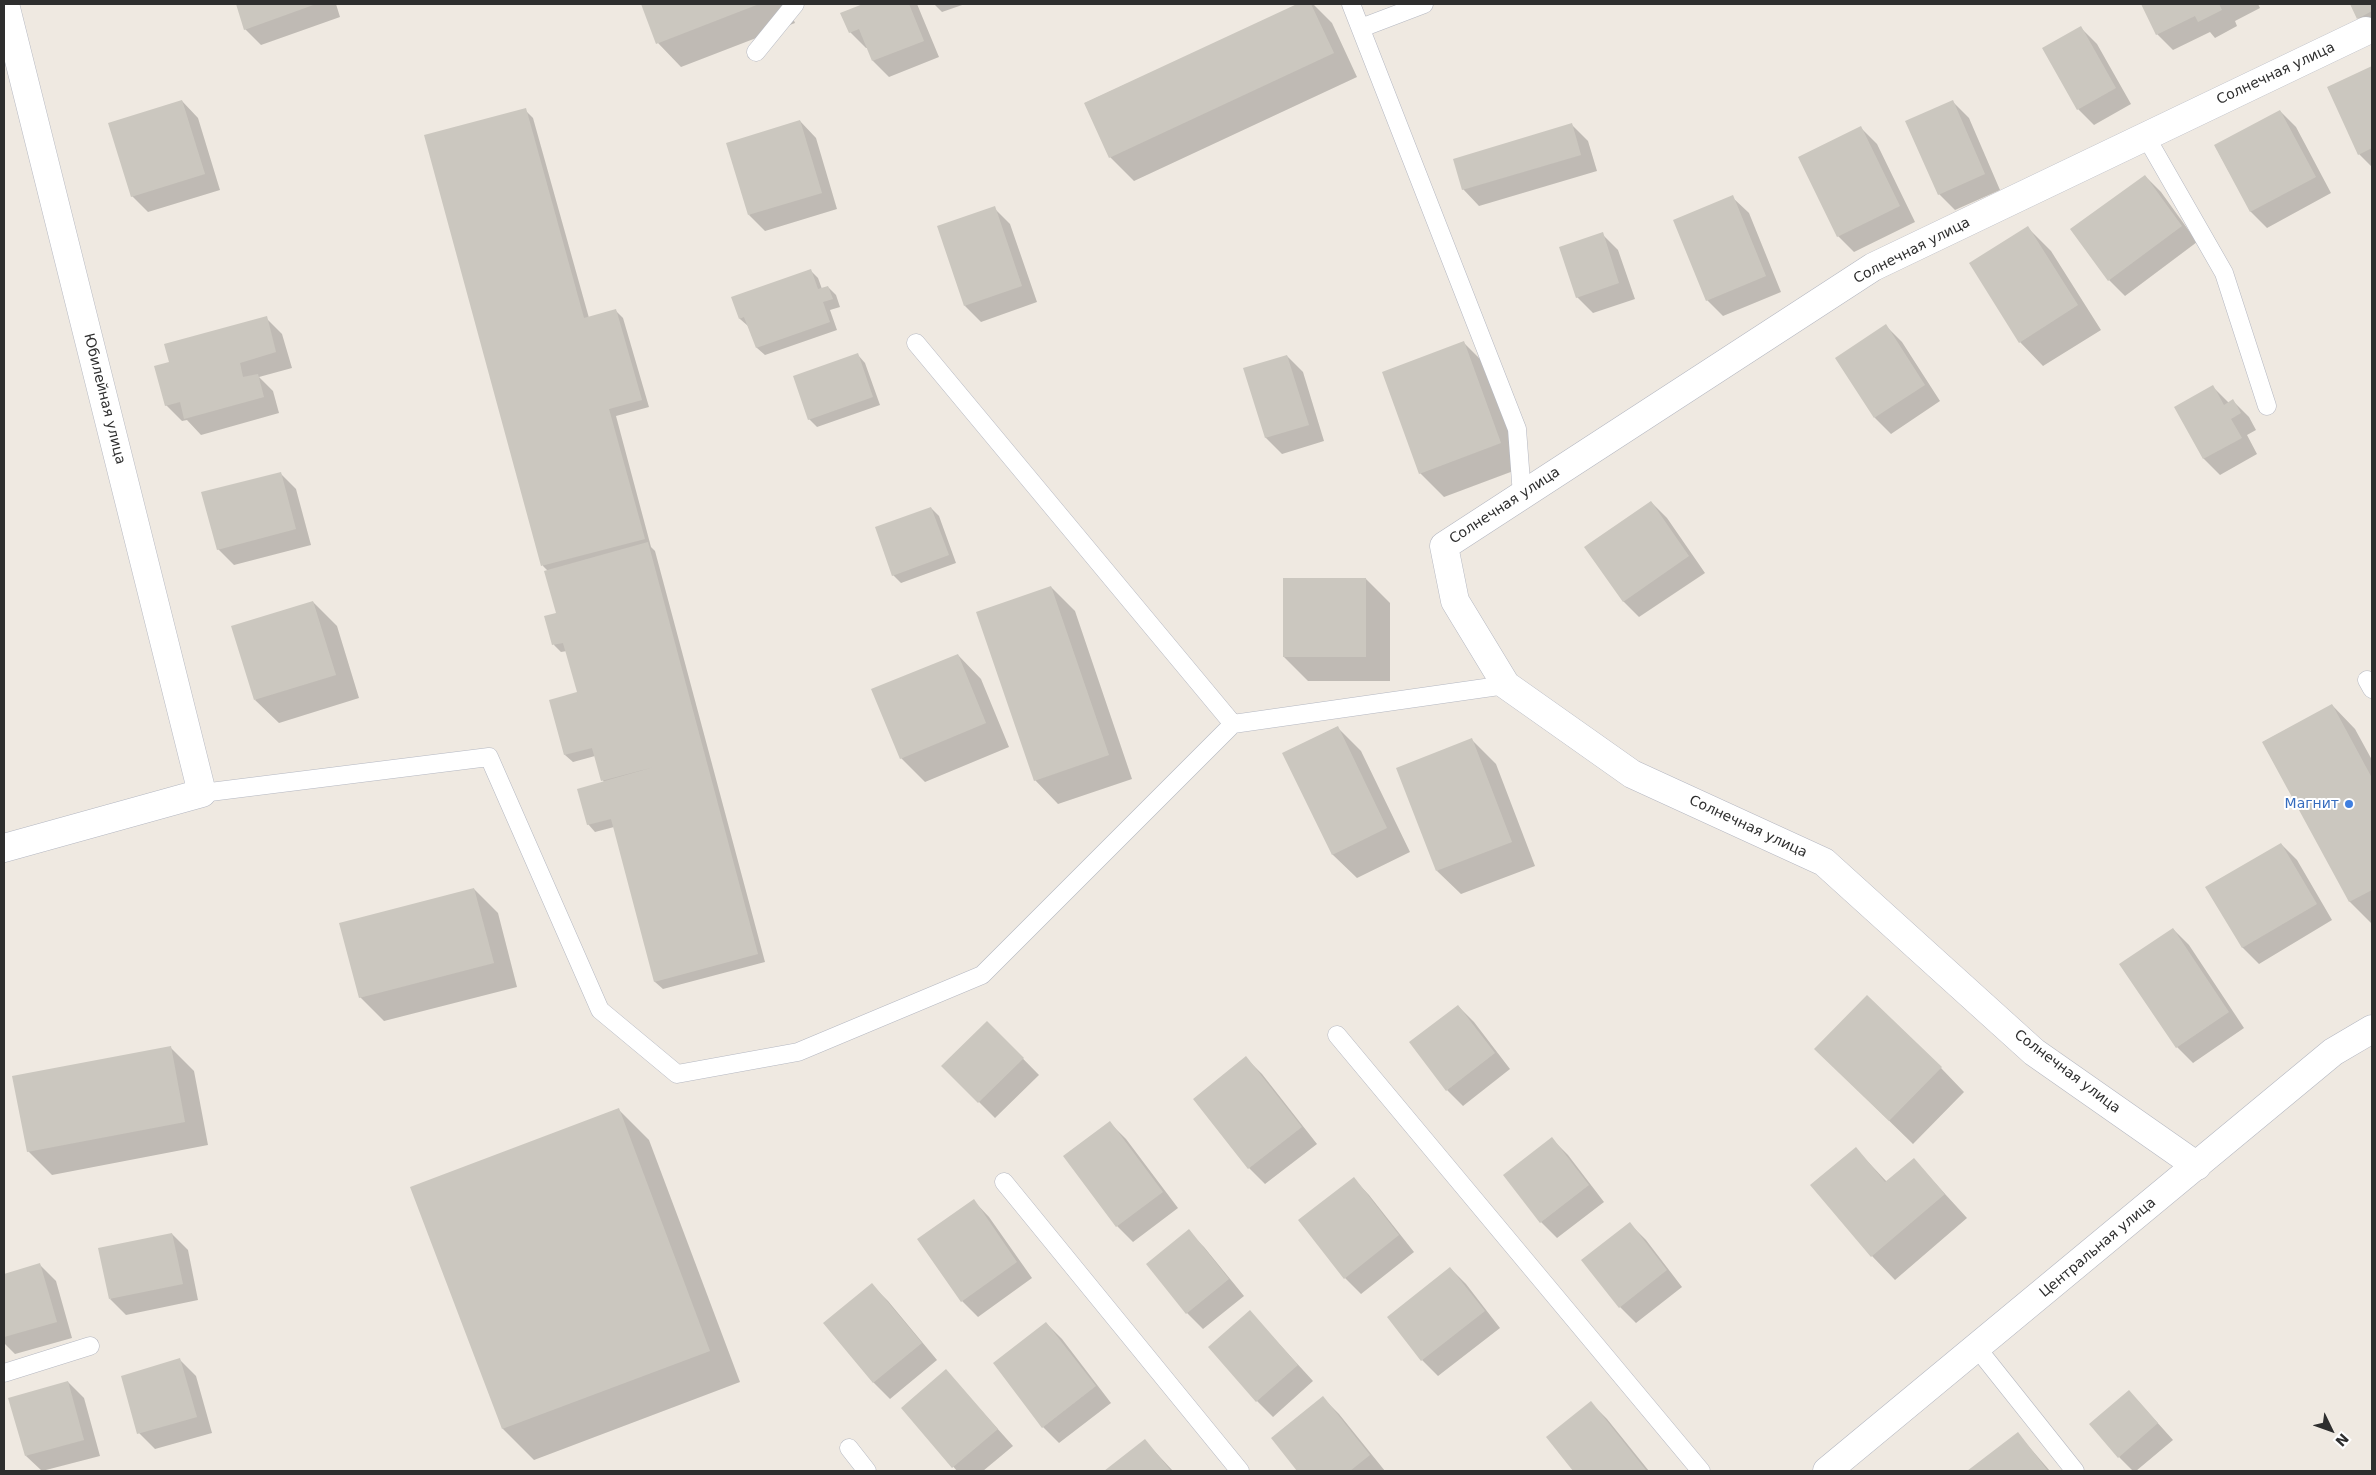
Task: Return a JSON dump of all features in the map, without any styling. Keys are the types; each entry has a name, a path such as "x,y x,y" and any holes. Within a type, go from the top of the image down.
{"street":[{"name":"Юбилейная улица","path":"5,4 10,52 202,794"},
{"name":"Солнечная улица","path":"2197,1166 2034,1052 1824,862 1632,774 1506,685 1455,601 1444,546 1873,268 2145,135 2366,31"},
{"path":"4,848 202,794"},
{"name":"Центральная улица","path":"1827,1471 2333,1052 2372,1029"}],"lane":[{"path":"756,52 795,4"},
{"path":"1352,4 1517,429 1522,495"},
{"path":"1361,28 1424,4"},
{"path":"2145,135 2224,273 2267,406"},
{"path":"916,343 1233,724"},
{"path":"202,794 489,757 600,1010 677,1074 798,1052 982,975 1233,724 1506,685"},
{"path":"1337,1035 1701,1471"},
{"path":"1004,1182 1240,1471"},
{"path":"4,1373 90,1346"},
{"path":"1977,1348 2075,1471"},
{"path":"849,1448 867,1471"}],"building":[{"path":"236,4 316,4 244,30"},
{"path":"641,4 759,4 656,44"},
{"path":"863,4 909,4 924,41 872,61 859,29 849,33 840,13"},
{"path":"1297,4 1311,4 1334,53 1109,158 1084,103"},
{"path":"2141,4 2219,4 2222,10 2198,22 2195,16 2156,35"},
{"path":"2350,4 2372,4 2372,11 2357,19"},
{"path":"2081,26 2116,88 2077,110 2042,48"},
{"path":"2372,66 2372,148 2358,155 2327,87"},
{"path":"182,100 205,174 131,197 108,123"},
{"path":"1953,100 1985,174 1938,195 1905,121"},
{"path":"526,108 584,318 616,309 642,400 609,409 645,539 541,566 424,135"},
{"path":"2280,110 2316,177 2250,212 2214,145"},
{"path":"800,120 822,193 748,215 726,143"},
{"path":"1572,123 1581,155 1462,190 1453,159"},
{"path":"1861,126 1900,206 1837,237 1798,157"},
{"path":"2145,175 2182,226 2108,281 2070,229"},
{"path":"1733,195 1766,276 1706,301 1673,220"},
{"path":"995,206 1022,286 964,306 937,226"},
{"path":"2028,226 2078,305 2019,343 1969,263"},
{"path":"1603,232 1619,283 1576,298 1559,247"},
{"path":"811,269 818,289 828,286 833,299 823,302 830,322 756,348 744,317 739,319 731,297"},
{"path":"267,316 276,352 240,363 243,377 258,374 264,397 184,419 180,402 165,406 154,366 169,362 164,344"},
{"path":"1886,324 1925,385 1874,418 1835,358"},
{"path":"1464,341 1501,443 1419,474 1382,372"},
{"path":"858,353 873,397 808,420 793,376"},
{"path":"1287,355 1309,425 1265,438 1243,368"},
{"path":"2213,385 2224,405 2233,399 2241,413 2231,419 2242,438 2203,459 2174,407"},
{"path":"281,472 296,529 217,550 201,492"},
{"path":"1651,501 1689,556 1623,602 1584,547"},
{"path":"931,507 949,555 892,576 875,527"},
{"path":"648,542 758,954 654,982 611,819 587,825 577,789 654,767 601,781 592,748 564,755 549,700 577,692 563,643 552,645 544,616 556,613 544,571"},
{"path":"1283,578 1366,578 1366,657 1283,657"},
{"path":"1051,586 1109,755 1034,781 976,612"},
{"path":"313,601 336,675 254,700 231,626"},
{"path":"958,654 986,723 900,759 871,689"},
{"path":"2332,704 2372,778 2372,890 2349,902 2262,742"},
{"path":"1338,726 1387,828 1332,855 1282,753"},
{"path":"1472,738 1512,842 1436,871 1396,768"},
{"path":"2281,843 2317,904 2242,948 2205,887"},
{"path":"474,888 494,963 359,998 339,923"},
{"path":"2173,928 2229,1012 2176,1048 2119,964"},
{"path":"1867,995 1942,1067 1889,1121 1814,1049"},
{"path":"1458,1005 1495,1053 1446,1091 1409,1042"},
{"path":"987,1021 1024,1058 978,1103 941,1066"},
{"path":"171,1046 185,1122 27,1152 12,1076"},
{"path":"1246,1056 1302,1127 1248,1169 1193,1099"},
{"path":"619,1108 710,1351 502,1429 410,1187"},
{"path":"1110,1121 1163,1192 1116,1227 1063,1156"},
{"path":"1552,1137 1589,1185 1540,1223 1503,1175"},
{"path":"1856,1147 1885,1182 1914,1158 1945,1194 1871,1257 1810,1185"},
{"path":"1354,1177 1399,1235 1344,1279 1298,1220"},
{"path":"974,1199 1017,1262 961,1302 917,1239"},
{"path":"1630,1222 1667,1270 1619,1308 1581,1260"},
{"path":"1189,1229 1229,1279 1186,1314 1146,1264"},
{"path":"172,1233 183,1284 109,1299 98,1248"},
{"path":"40,1263 57,1322 4,1337 4,1274"},
{"path":"1450,1267 1485,1311 1421,1361 1387,1317"},
{"path":"872,1283 922,1343 873,1383 823,1323"},
{"path":"1250,1310 1298,1365 1256,1402 1208,1347"},
{"path":"1046,1322 1096,1386 1042,1428 993,1363"},
{"path":"180,1358 197,1417 137,1434 121,1376"},
{"path":"946,1369 998,1429 952,1468 901,1408"},
{"path":"68,1381 84,1440 25,1456 8,1398"},
{"path":"2129,1390 2158,1423 2118,1458 2089,1424"},
{"path":"1323,1396 1370,1455 1350,1471 1297,1471 1271,1438"},
{"path":"1591,1401 1645,1471 1573,1471 1546,1437"},
{"path":"2018,1432 2048,1471 1967,1471"},
{"path":"1145,1439 1171,1471 1104,1471"}],"place":[{"name":"Магнит","path":"2349,804"}]}
